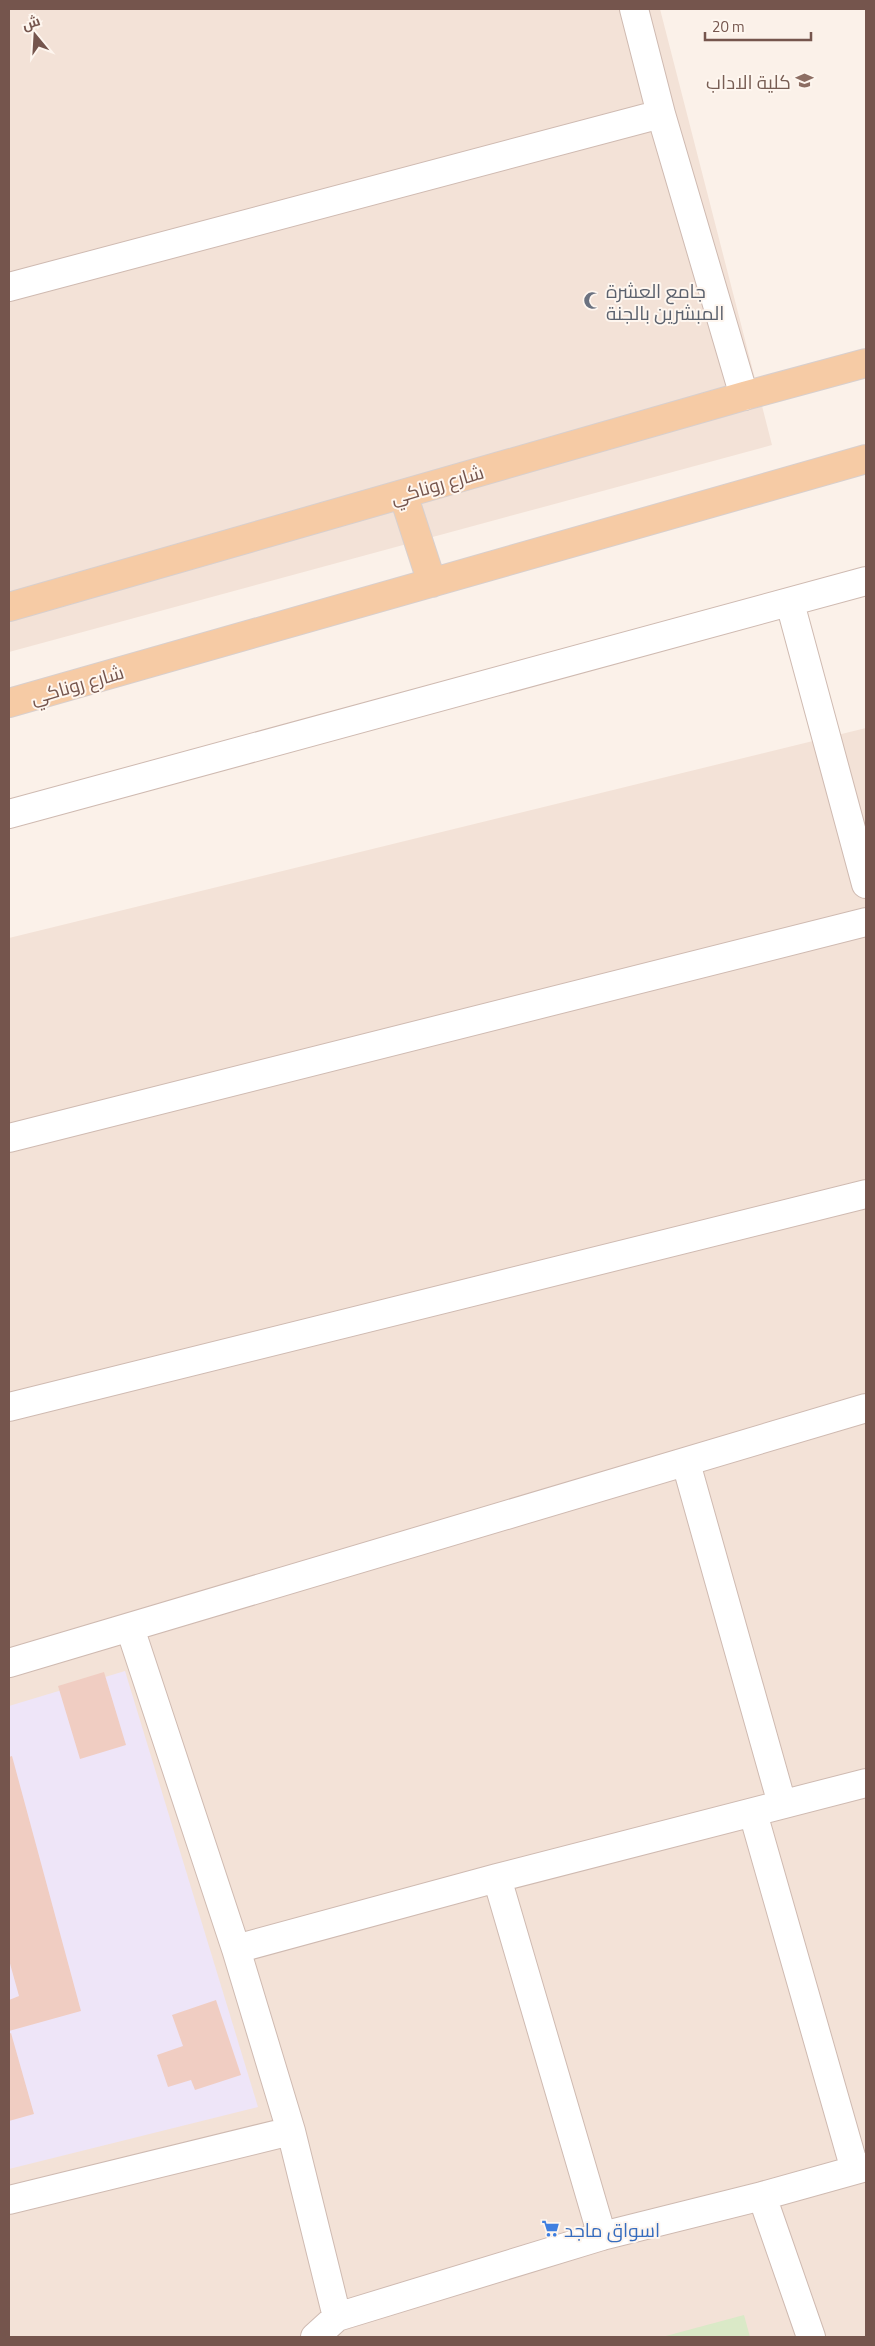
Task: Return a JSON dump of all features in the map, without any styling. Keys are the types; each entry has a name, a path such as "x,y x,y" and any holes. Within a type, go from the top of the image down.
{"main road":[{"name":"شارع روناكي","path":"9,607 744,396 866,363"},
{"name":"شارع روناكي","path":"9,703 866,459"},
{"path":"403,494 432,583"}],"street":[{"path":"634,9 661,114 744,396"},
{"path":"9,287 661,114"},
{"path":"9,814 866,581"},
{"path":"790,603 866,884"},
{"path":"9,1138 866,922"},
{"path":"9,1407 866,1194"},
{"path":"9,1663 866,1408"},
{"path":"686,1463 782,1804"},
{"path":"130,1628 236,1949 291,2131 337,2317"},
{"path":"236,1949 497,1878 866,1783"},
{"path":"315,2337 337,2317 602,2236 861,2169 753,1813"},
{"path":"497,1878 602,2236"},
{"path":"9,2200 291,2131"},
{"path":"762,2196 811,2337"}],"shaded area":[{"path":"9,9 660,9 772,445 9,652"},
{"path":"866,728 866,2337 9,2337 9,938"},
{"path":"125,1671 258,2107 9,2169 9,1706"}],"green space":[{"path":"744,2315 750,2337 662,2337"}],"building":[{"path":"104,1672 126,1745 80,1759 58,1686"},
{"path":"12,1756 81,2011 9,2031 9,2000 19,1996 9,1960 9,1757"},
{"path":"216,2000 241,2075 195,2090 191,2080 168,2087 157,2055 183,2046 172,2015"},
{"path":"11,2033 34,2114 9,2121 9,2034"}],"place":[{"name":"كلية الاداب","path":"805,81"},
{"name":"جامع العشرة المبشرين بالجنة","path":"592,301"},
{"name":"اسواق ماجد","path":"550,2229"}]}
